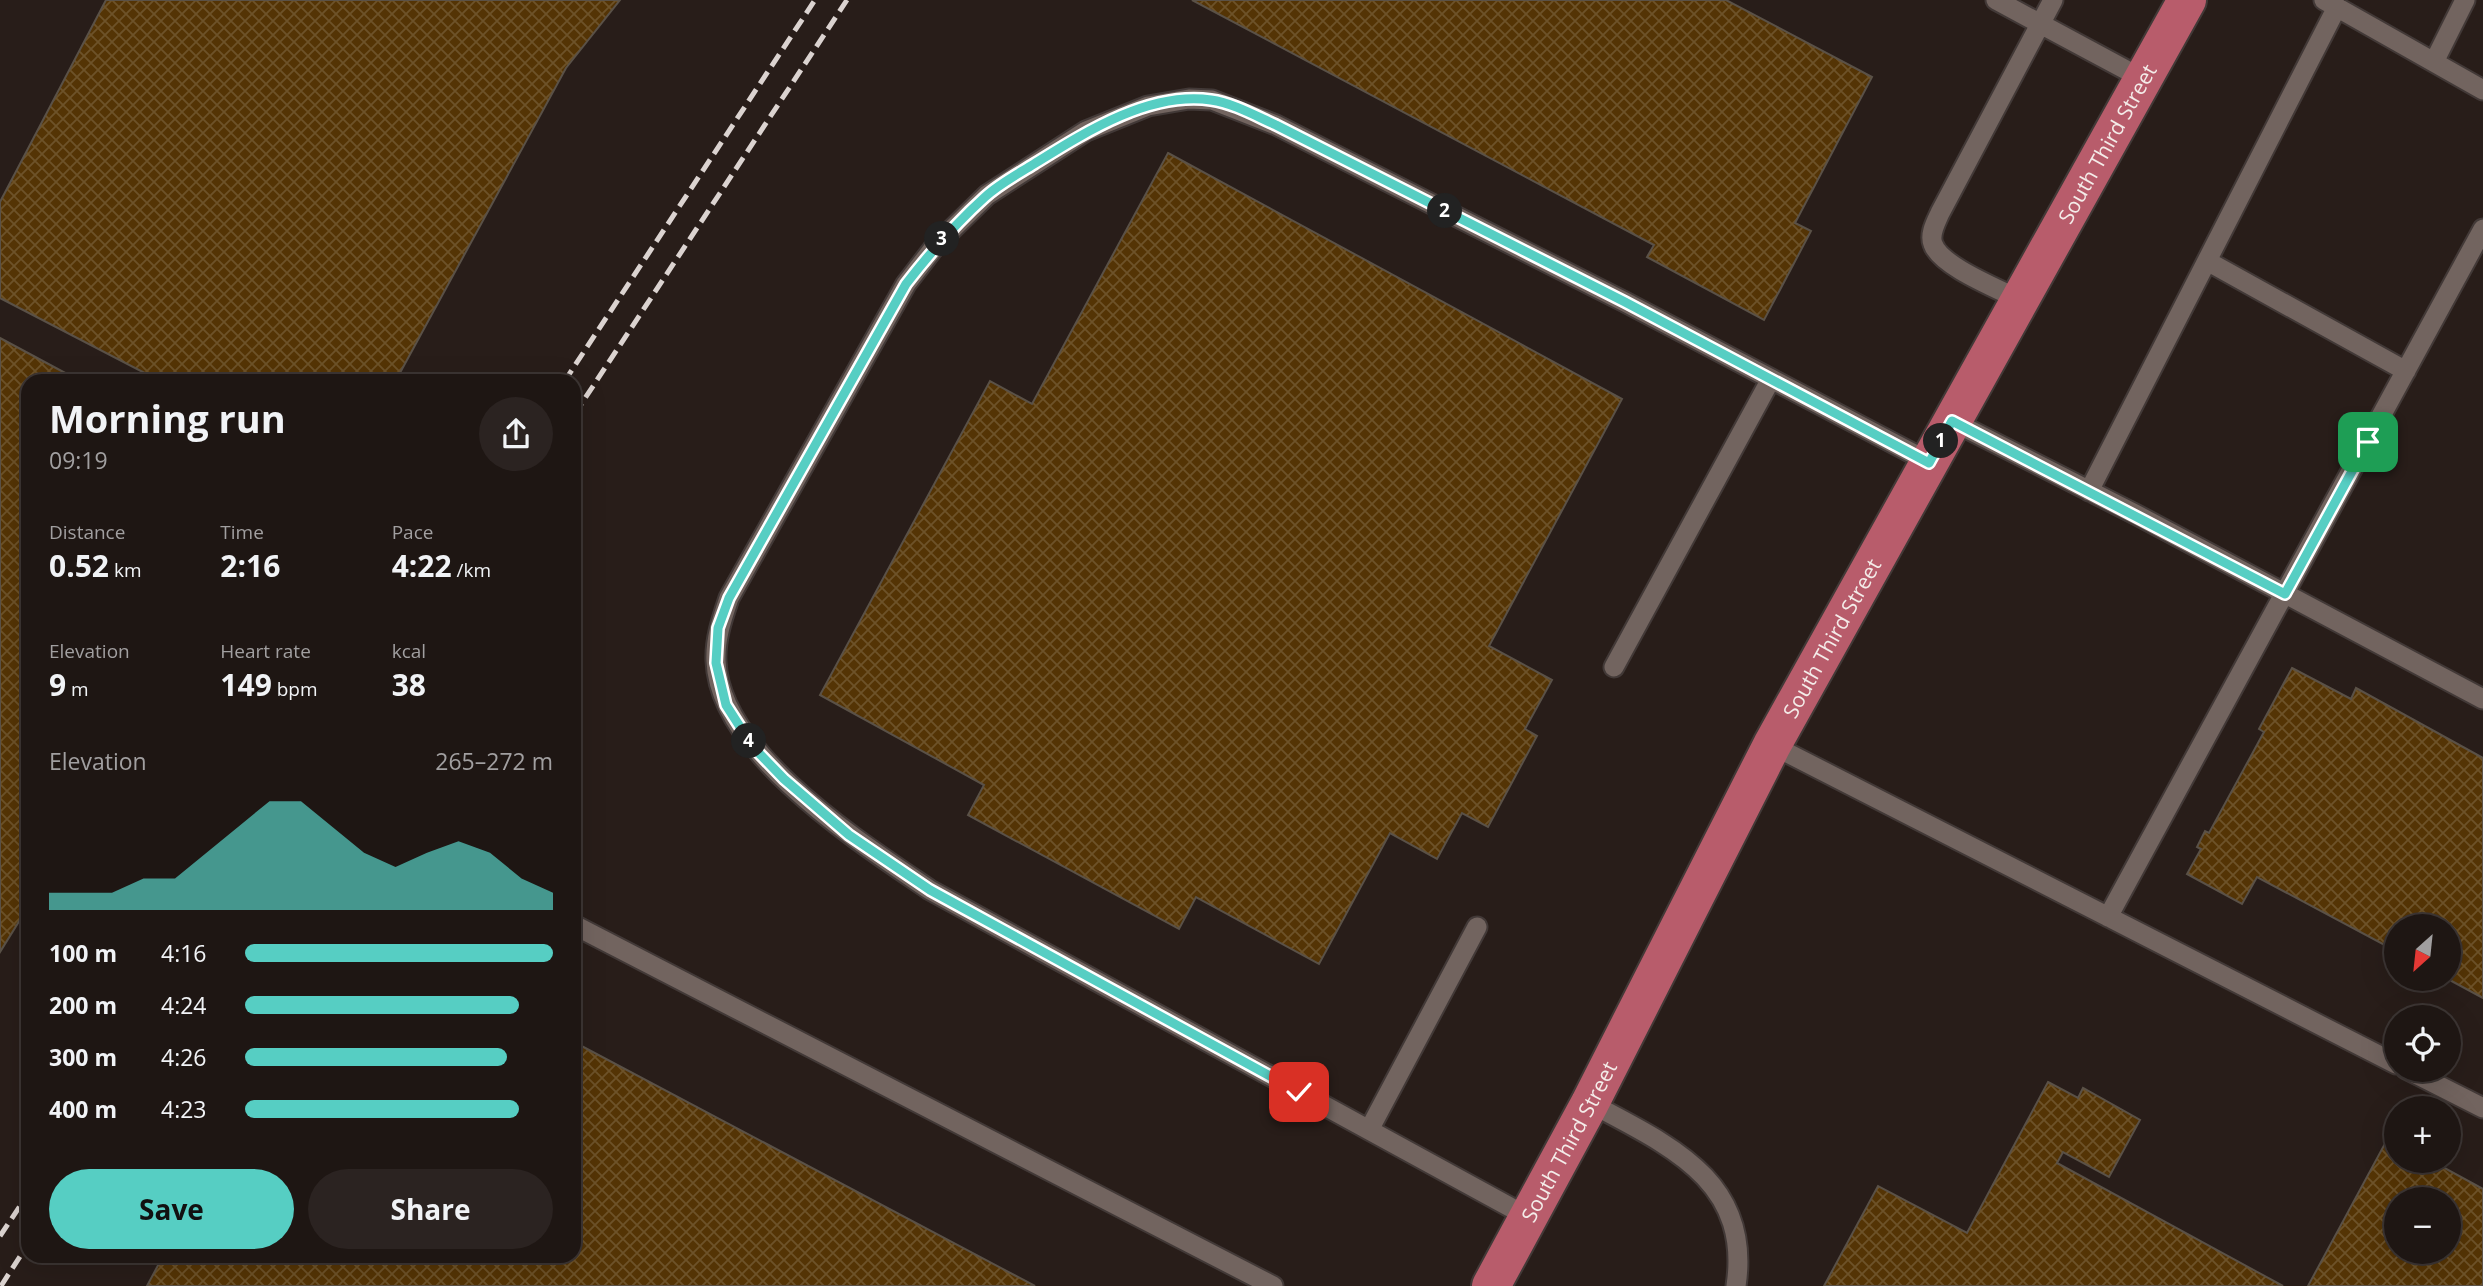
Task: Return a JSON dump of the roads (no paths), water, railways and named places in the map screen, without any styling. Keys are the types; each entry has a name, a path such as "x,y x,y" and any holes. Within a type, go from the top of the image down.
{"main road":[{"name":"South Third Street","path":"1491,1286 1590,1103 1772,745 2187,0"}],"lane":[{"path":"1996,0 2143,79"},
{"path":"2020,300 1956,267 1934,248 1932,240 1940,213 2053,0"},
{"path":"2434,62 2465,0"},
{"path":"2089,491 2207,261 2330,4 2483,90"},
{"path":"1528,1217 930,890 849,835 784,779 753,747 726,705 716,663 718,628 729,598 906,284 936,245 987,195 1086,131 1148,106 1189,99 1212,100 1264,119 1613,295 1929,463"},
{"path":"2108,917 2483,229"},
{"path":"2207,261 2406,371"},
{"path":"1614,667 1771,379"},
{"path":"1952,421 2483,699"},
{"path":"1772,745 2384,1058"},
{"path":"1369,1130 1477,927"},
{"path":"581,929 1273,1286"},
{"path":"2432,1082 2483,1108"},
{"path":"1590,1103 1661,1142 1707,1177 1721,1197 1732,1224 1739,1268 1736,1286"}],"railway":[{"path":"569,374 815,0"},
{"path":"581,404 847,0"},
{"path":"0,1236 21,1204"},
{"path":"1,1286 21,1255"}]}
